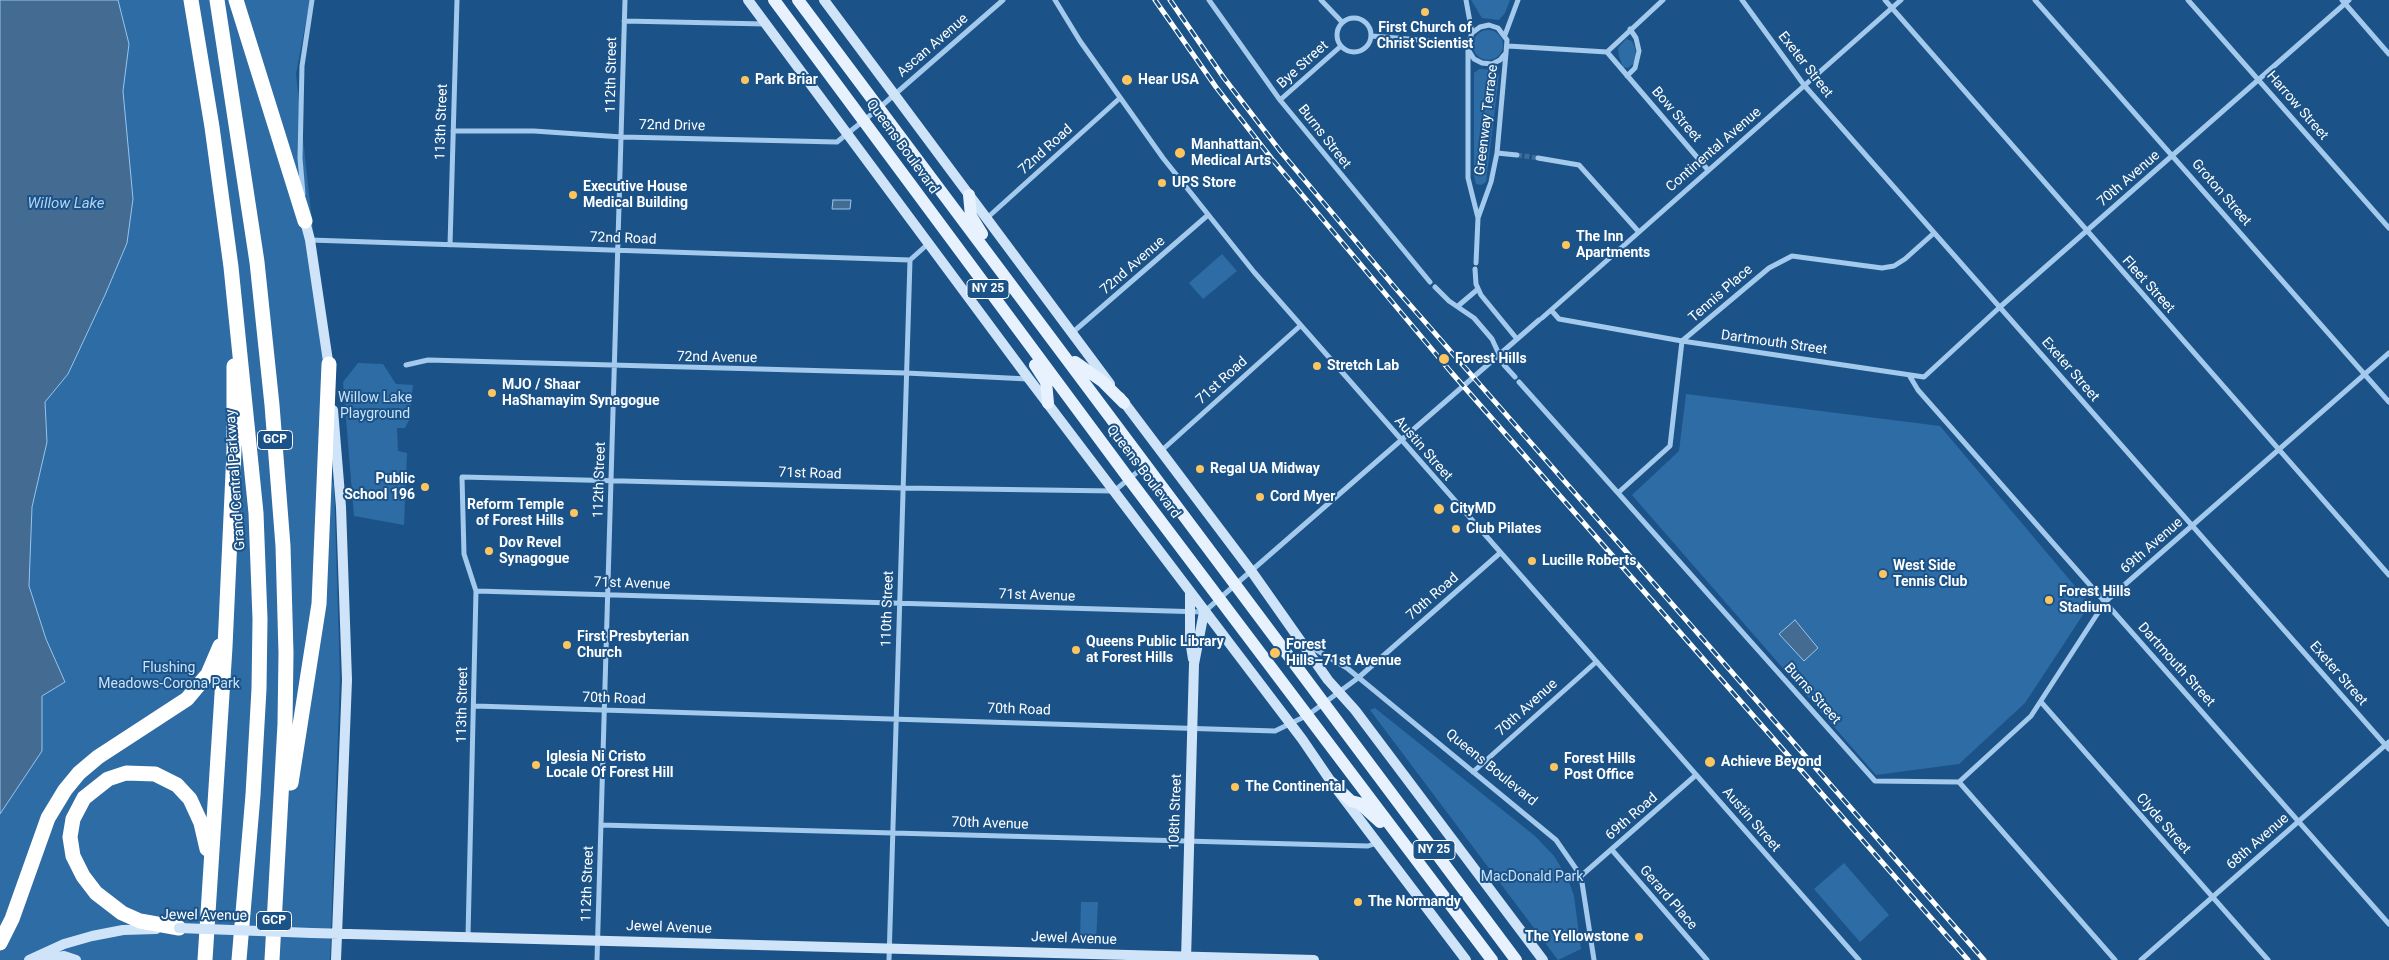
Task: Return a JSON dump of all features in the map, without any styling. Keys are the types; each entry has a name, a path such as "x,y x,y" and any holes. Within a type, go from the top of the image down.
{"highway":[{"name":"Grand Central Parkway","path":"191,0 212,127 235,302 254,487 260,619 256,760 239,960"},
{"name":"GCP","path":"217,0 255,246 282,520 286,688 272,960"},
{"path":"236,0 305,222"},
{"path":"205,960 226,625 234,451 235,302"},
{"path":"276,883 319,604 329,364"},
{"path":"0,943 12,919 48,818 65,790 79,772 98,757 174,710 192,694 212,668 226,625"},
{"path":"179,928 140,921 122,913 102,898 87,882 76,863 70,843 74,819 84,798 103,782 126,773 155,774 177,785 193,804 201,823 206,846 209,891"}],"main road":[{"name":"Queens Boulevard","path":"774,0 1129,479 1492,960"},
{"name":"Queens Boulevard","path":"798,0 878,109 1147,464 1516,960"},
{"path":"969,196 971,216 1002,272"},
{"path":"1001,307 1020,343 1046,382 1048,403"},
{"path":"1060,349 1102,381 1124,404"},
{"path":"1332,783 1351,801 1359,802 1400,839"}],"street":[{"path":"312,0 302,66 300,158 305,222 310,240 329,364 341,507 347,680 336,960"},
{"name":"113th Street","path":"450,245 457,0"},
{"name":"112th Street","path":"598,960 625,0"},
{"path":"748,0 1028,378 1190,594 1291,724 1332,783 1466,960"},
{"name":"Queens Boulevard","path":"824,0 896,94 969,196 1124,404 1252,572 1339,692 1543,960"},
{"name":"Ascan Avenue","path":"878,109 1004,0"},
{"name":"Austin Street","path":"1055,0 1120,98 1208,215 1300,326 1859,960"},
{"name":"Burns Street","path":"1209,0 1280,100 1430,282"},
{"path":"1321,0 1342,22"},
{"path":"1466,0 1472,33 1468,44 1474,59 1482,63 1492,64 1500,60 1506,53 1508,46 1505,35 1498,28 1489,25 1480,27 1472,33"},
{"path":"1505,35 1518,0"},
{"path":"1508,46 1607,52 1663,0"},
{"name":"Exeter Street","path":"1742,0 1804,85 2192,526 2388,745"},
{"name":"Fleet Street","path":"1885,0 2086,232 2389,575"},
{"name":"Continental Avenue","path":"1499,354 1901,0"},
{"name":"Groton Street","path":"2035,0 2389,402"},
{"name":"Harrow Street","path":"2188,0 2389,228"},
{"path":"2345,1 2389,54"},
{"name":"70th Avenue","path":"1924,377 2000,307 2259,80 2345,1"},
{"path":"1355,18 1362,19 1367,24 1372,36 1369,44 1363,50 1356,53 1347,51 1341,46 1336,34 1342,22 1355,18"},
{"path":"624,21 766,24"},
{"path":"1627,76 1635,68 1639,51 1636,38 1630,29"},
{"path":"1372,36 1468,44"},
{"name":"Bye Street","path":"1280,100 1341,46"},
{"name":"Greenway Terrace","path":"1470,51 1468,178 1478,218"},
{"name":"Bow Street","path":"1607,52 1708,170"},
{"name":"Greenway Terrace","path":"1478,289 1475,266 1478,218 1491,182 1497,154 1506,53"},
{"name":"72nd Road","path":"986,219 1120,98"},
{"name":"72nd Drive","path":"453,131 534,131 622,137 837,142 878,109"},
{"path":"1497,154 1517,155"},
{"path":"1538,158 1580,165 1638,231"},
{"name":"72nd Avenue","path":"1072,333 1208,215"},
{"name":"Tennis Place","path":"1682,341 1696,332 1769,268 1782,259 1792,256 1882,268 1894,266 1905,259 1934,233"},
{"name":"72nd Road","path":"310,240 910,260"},
{"path":"910,260 929,243"},
{"name":"110th Street","path":"889,960 910,260"},
{"path":"1435,287 1468,313 1492,339 1504,365 1515,377"},
{"path":"1458,306 1478,289 1484,300 1518,338"},
{"name":"Dartmouth Street","path":"1551,310 1558,319 1682,341 1924,377"},
{"name":"71st Road","path":"1160,452 1300,326"},
{"path":"1619,492 1670,446 1682,341"},
{"name":"69th Avenue","path":"1959,782 2031,716 2105,602 2389,353"},
{"path":"1204,612 1499,354"},
{"name":"72nd Avenue","path":"406,365 428,360 1028,378"},
{"name":"Dartmouth Street","path":"1909,375 1918,390 2389,924"},
{"name":"Burns Street","path":"1519,382 1875,781 1959,782"},
{"path":"1114,491 1147,464"},
{"name":"113th Street","path":"462,477 464,554 476,591 475,706 468,936"},
{"name":"71st Road","path":"462,477 903,488 1114,491"},
{"name":"70th Road","path":"475,706 1192,726 1275,731 1308,715 1358,678 1500,553"},
{"name":"71st Avenue","path":"476,591 1204,612"},
{"name":"108th Street","path":"1190,594 1190,640 1194,664"},
{"name":"108th Street","path":"1186,958 1194,664 1204,612"},
{"name":"Queens Boulevard","path":"1303,643 1330,657 1358,678 1556,840 1582,876 1594,960"},
{"name":"70th Avenue","path":"1472,772 1596,662"},
{"name":"Clyde Street","path":"2041,702 2268,960"},
{"name":"68th Avenue","path":"2141,960 2388,745"},
{"name":"69th Road","path":"1582,876 1696,775"},
{"path":"1959,782 2115,960"},
{"name":"70th Avenue","path":"601,825 1368,846 1377,843"},
{"name":"Gerard Place","path":"1612,850 1707,960"},
{"name":"Jewel Avenue","path":"29,960 64,944 103,933 179,928 1186,958 1314,960"},
{"path":"42,960 64,956 76,960"}],"green space":[{"name":"Flushing Meadows-Corona Park","path":"0,0 310,0 296,74 327,359 332,481 334,484 340,678 330,960 0,960"},
{"path":"1471,0 1510,0 1505,13 1499,20 1482,18"},
{"path":"1488,30 1499,34 1503,45 1499,56 1488,60 1477,56 1473,45 1477,34"},
{"path":"1626,39 1632,41 1636,56 1633,64 1628,68 1623,67 1618,48"},
{"path":"1479,69 1496,70 1499,76 1486,182 1481,185 1476,184 1474,176 1474,73"},
{"path":"1222,254 1237,271 1203,299 1189,283"},
{"name":"Willow Lake Playground","path":"358,363 383,364 396,384 413,385 409,420 405,428 397,428 398,451 407,453 404,525 354,516 343,382"},
{"name":"West Side Tennis Club","path":"1686,394 1940,426 2090,604 2025,703 1959,764 1876,775 1632,495 1679,451"},
{"name":"MacDonald Park","path":"1375,708 1535,836 1554,856 1568,879 1574,896 1581,949 1558,960 1370,710"},
{"path":"1844,863 1889,915 1860,942 1814,889"},
{"path":"1081,902 1098,902 1096,941 1080,940"}],"water":[{"name":"Willow Lake","path":"0,0 118,0 129,44 123,91 133,199 127,243 105,295 68,374 45,402 47,442 32,507 29,586 46,639 65,682 42,696 42,751 0,814"},
{"path":"833,200 851,200 850,209 832,209"},
{"path":"1795,620 1818,648 1804,661 1779,634"}],"tunnel":[{"path":"1517,155 1538,158"}],"railway":[{"path":"1155,0 1216,87 1272,159 1451,372 1968,960"},
{"path":"1170,0 1224,78 1281,152 1397,290 1984,960"}],"place":[{"name":"First Church of Christ Scientist","path":"1425,12"},
{"name":"Park Briar","path":"745,80"},
{"name":"Hear USA","path":"1127,80"},
{"name":"Manhattan Medical Arts","path":"1180,153"},
{"name":"UPS Store","path":"1162,183"},
{"name":"Executive House Medical Building","path":"573,195"},
{"name":"The Inn Apartments","path":"1566,245"},
{"name":"Forest Hills","path":"1444,359"},
{"name":"Stretch Lab","path":"1317,366"},
{"name":"MJO / Shaar HaShamayim Synagogue","path":"492,393"},
{"name":"Regal UA Midway","path":"1200,469"},
{"name":"Public School 196","path":"425,487"},
{"name":"Cord Myer","path":"1260,497"},
{"name":"CityMD","path":"1439,509"},
{"name":"Reform Temple of Forest Hills","path":"574,513"},
{"name":"Club Pilates","path":"1456,529"},
{"name":"Dov Revel Synagogue","path":"489,551"},
{"name":"Lucille Roberts","path":"1532,561"},
{"name":"West Side Tennis Club","path":"1883,574"},
{"name":"Forest Hills Stadium","path":"2049,600"},
{"name":"First Presbyterian Church","path":"567,645"},
{"name":"Queens Public Library at Forest Hills","path":"1076,650"},
{"name":"Forest Hills–71st Avenue","path":"1275,653"},
{"name":"Achieve Beyond","path":"1710,762"},
{"name":"Iglesia Ni Cristo Locale Of Forest Hill","path":"536,765"},
{"name":"Forest Hills Post Office","path":"1554,767"},
{"name":"The Continental","path":"1235,787"},
{"name":"The Normandy","path":"1358,902"},
{"name":"The Yellowstone","path":"1639,937"}]}
